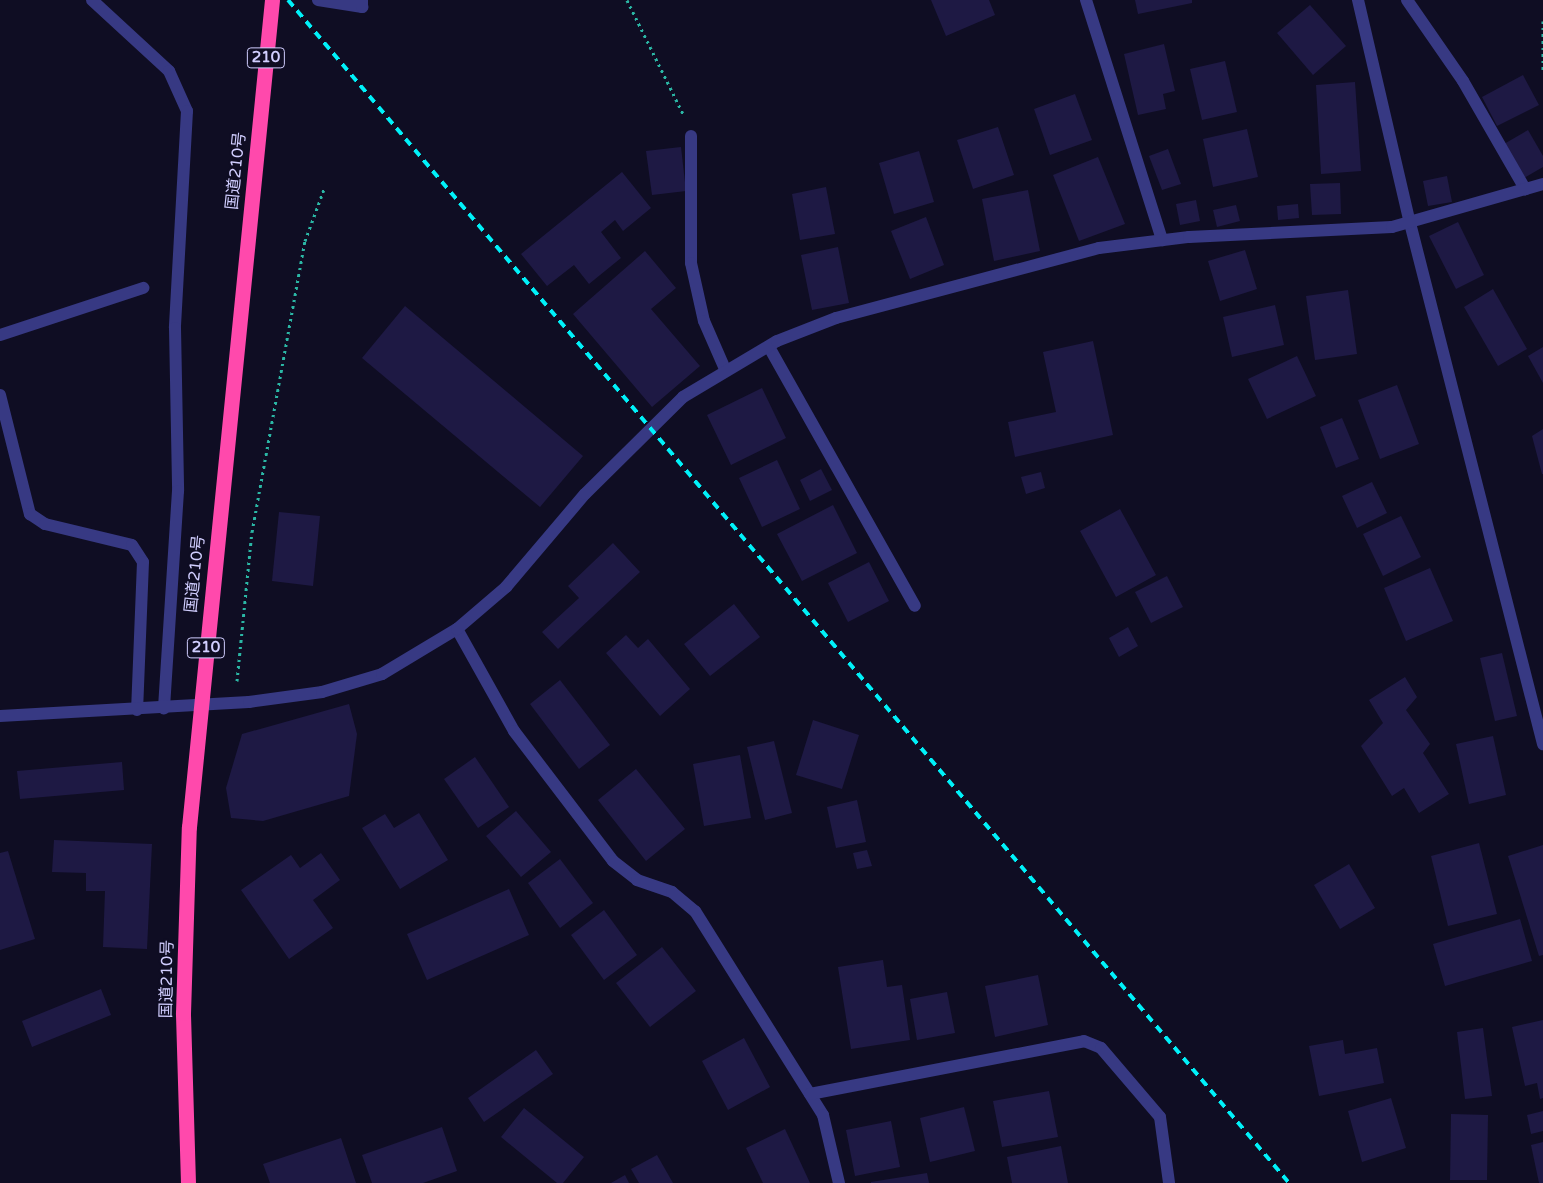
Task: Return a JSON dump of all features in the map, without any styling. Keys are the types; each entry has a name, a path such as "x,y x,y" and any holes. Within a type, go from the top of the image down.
{"highway":[{"name":"国道210号","path":"188,1183 183,995 189,827 272,0"}],"street":[{"path":"92,0 169,71 187,111 175,328 178,491 164,708"},
{"path":"318,0 362,7 362,0"},
{"path":"1086,0 1162,240"},
{"path":"1358,0 1410,223 1543,744"},
{"path":"1407,0 1463,81 1525,190"},
{"path":"690,136 691,263 704,321 725,369"},
{"path":"0,716 200,706 322,692 357,684 402,663 457,628 506,587 649,428 725,369 820,323 1069,254 1162,240 1410,223 1494,195 1525,190 1543,184"},
{"path":"0,335 144,288"},
{"path":"769,347 915,606"},
{"path":"0,395 30,514 45,524 132,545 143,562 137,710"},
{"path":"457,628 514,731 613,861 637,880 672,892 695,911 810,1094 830,1136 839,1183"},
{"path":"810,1094 1084,1041 1101,1048 1160,1117 1169,1183"}],"path":[{"path":"627,0 690,136"},
{"path":"1543,21 1543,72"},
{"path":"236,690 252,532 305,241 324,189"}],"building":[{"path":"931,0 989,0 995,15 946,36"},
{"path":"1135,0 1192,0 1192,3 1138,14"},
{"path":"1310,5 1346,46 1313,75 1277,33"},
{"path":"1164,44 1175,91 1163,94 1166,109 1138,115 1124,54"},
{"path":"1225,61 1237,112 1202,120 1190,69"},
{"path":"1523,75 1539,105 1497,126 1482,97"},
{"path":"1355,82 1361,171 1321,174 1316,85"},
{"path":"1075,94 1092,140 1050,155 1034,109"},
{"path":"998,127 1014,175 973,189 957,140"},
{"path":"1247,129 1258,177 1213,187 1203,139"},
{"path":"1528,130 1543,156 1543,167 1524,178 1504,144"},
{"path":"681,147 686,191 652,195 646,151"},
{"path":"1168,149 1181,184 1162,190 1149,156"},
{"path":"919,151 934,202 894,214 879,163"},
{"path":"1098,157 1125,224 1079,241 1053,175"},
{"path":"622,172 651,208 623,231 615,220 601,232 621,258 589,284 574,265 547,286 521,254"},
{"path":"1447,176 1452,202 1428,206 1423,181"},
{"path":"1340,183 1341,214 1312,215 1310,184"},
{"path":"826,187 835,234 800,240 792,194"},
{"path":"1028,190 1040,251 994,261 982,199"},
{"path":"1196,200 1200,221 1180,225 1176,204"},
{"path":"1298,204 1299,218 1278,220 1277,206"},
{"path":"1236,205 1240,221 1217,227 1213,210"},
{"path":"926,217 944,265 910,279 891,231"},
{"path":"1458,222 1484,275 1456,289 1429,236"},
{"path":"838,247 849,303 812,310 801,255"},
{"path":"1245,250 1257,289 1220,301 1208,261"},
{"path":"645,251 676,288 651,309 700,366 652,407 573,314"},
{"path":"1493,289 1527,349 1498,366 1464,307"},
{"path":"1348,290 1357,354 1315,360 1306,296"},
{"path":"1275,305 1284,345 1232,357 1223,317"},
{"path":"405,306 583,456 540,507 362,358"},
{"path":"1093,341 1113,435 1015,457 1008,422 1056,412 1043,352"},
{"path":"1543,347 1543,383 1528,356"},
{"path":"1297,356 1316,396 1267,419 1248,379"},
{"path":"1397,385 1419,444 1380,459 1358,400"},
{"path":"762,388 786,438 731,465 707,415"},
{"path":"1342,418 1359,459 1336,468 1320,427"},
{"path":"1543,429 1543,474 1542,474 1532,436"},
{"path":"777,460 800,509 762,527 739,478"},
{"path":"821,469 832,490 810,501 800,480"},
{"path":"1041,472 1045,488 1026,494 1021,477"},
{"path":"1372,482 1387,513 1357,528 1342,496"},
{"path":"833,505 857,553 802,581 777,534"},
{"path":"1120,509 1156,575 1116,597 1080,531"},
{"path":"279,512 320,516 313,586 272,581"},
{"path":"1401,516 1421,557 1383,576 1363,534"},
{"path":"613,543 640,572 558,649 542,632 579,598 568,586"},
{"path":"869,562 889,601 848,622 828,583"},
{"path":"1430,568 1453,621 1406,641 1384,588"},
{"path":"1167,576 1183,607 1151,623 1135,592"},
{"path":"734,604 760,637 710,676 684,644"},
{"path":"1128,627 1138,646 1119,657 1109,638"},
{"path":"626,635 638,648 648,639 690,689 660,716 606,653"},
{"path":"1502,653 1517,716 1495,721 1480,658"},
{"path":"1405,677 1417,697 1406,710 1430,744 1423,753 1449,794 1419,813 1404,788 1392,796 1361,746 1383,723 1369,700"},
{"path":"560,680 610,745 579,769 530,704"},
{"path":"349,704 357,734 349,796 263,821 231,818 226,788 242,734"},
{"path":"813,720 859,735 842,789 796,775"},
{"path":"1493,736 1506,795 1469,804 1456,744"},
{"path":"774,741 792,813 765,820 747,747"},
{"path":"740,755 751,818 704,826 693,764"},
{"path":"475,757 509,807 478,828 444,779"},
{"path":"122,762 124,790 20,799 17,771"},
{"path":"636,769 685,829 646,861 598,800"},
{"path":"857,800 866,842 836,848 827,807"},
{"path":"516,811 551,852 521,877 486,836"},
{"path":"419,813 448,860 400,889 362,828 385,814 394,828"},
{"path":"54,840 152,844 147,949 103,947 105,891 86,891 86,873 52,872"},
{"path":"1479,843 1497,914 1448,926 1431,856"},
{"path":"1543,845 1543,955 1539,956 1508,856"},
{"path":"867,850 872,866 857,869 853,853"},
{"path":"8,851 35,939 0,950 0,853"},
{"path":"321,853 340,880 313,900 333,928 289,959 241,890 291,855 300,868"},
{"path":"560,859 593,903 560,928 528,883"},
{"path":"1349,864 1375,908 1340,929 1314,885"},
{"path":"509,889 529,935 427,980 407,934"},
{"path":"604,910 637,955 604,980 571,935"},
{"path":"1520,919 1532,961 1445,986 1433,944"},
{"path":"662,947 696,991 650,1027 616,983"},
{"path":"883,960 887,987 902,985 910,1040 851,1049 838,967"},
{"path":"1038,975 1048,1025 995,1037 985,986"},
{"path":"101,989 111,1015 32,1047 22,1021"},
{"path":"947,992 955,1033 917,1040 910,999"},
{"path":"1543,1020 1543,1098 1540,1099 1537,1083 1525,1086 1512,1027"},
{"path":"1483,1028 1492,1096 1465,1099 1457,1032"},
{"path":"744,1038 770,1087 728,1110 702,1061"},
{"path":"1343,1040 1345,1054 1377,1048 1384,1083 1319,1096 1309,1046"},
{"path":"536,1050 553,1074 484,1122 468,1098"},
{"path":"1049,1091 1058,1137 1002,1147 993,1101"},
{"path":"1391,1098 1406,1148 1362,1162 1348,1111"},
{"path":"964,1107 975,1151 930,1162 920,1118"},
{"path":"524,1108 584,1157 563,1183 557,1183 501,1137"},
{"path":"1543,1111 1543,1131 1531,1134 1527,1115"},
{"path":"1451,1114 1488,1115 1487,1180 1450,1180"},
{"path":"891,1121 900,1167 855,1176 846,1130"},
{"path":"442,1127 457,1171 423,1183 372,1183 362,1155"},
{"path":"785,1129 810,1183 763,1183 746,1148"},
{"path":"341,1138 356,1183 270,1183 263,1164"},
{"path":"1543,1142 1543,1183 1539,1183 1531,1145"},
{"path":"1061,1146 1068,1183 1012,1183 1007,1157"},
{"path":"657,1155 673,1183 639,1183 631,1169"},
{"path":"927,1173 929,1183 871,1183 871,1182"},
{"path":"625,1175 629,1183 611,1183"}],"railway":[{"path":"288,0 1289,1183"}]}
